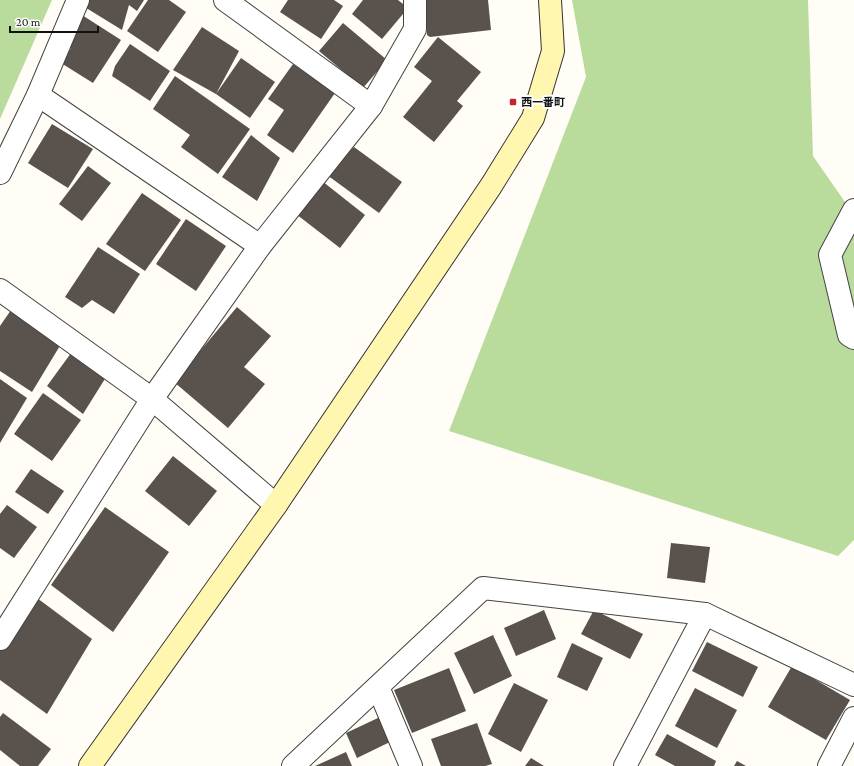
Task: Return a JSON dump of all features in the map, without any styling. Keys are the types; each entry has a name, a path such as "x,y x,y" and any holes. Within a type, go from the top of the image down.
{"street":[{"path":"0,172 38,95 78,0"},
{"path":"225,0 371,106"},
{"path":"0,639 152,399 260,246 371,106 415,29 415,0"},
{"path":"90,766 276,505 491,186 533,118 553,51 550,0"},
{"path":"38,95 260,246"},
{"path":"854,210 830,255 849,335 854,338"},
{"path":"0,291 152,399 276,505"},
{"path":"292,766 483,588 705,614 854,684"},
{"path":"625,766 705,614"},
{"path":"378,687 411,766"},
{"path":"829,766 854,718"}],"green space":[{"path":"0,0 52,0 0,119"},
{"path":"572,0 808,0 813,156 854,215 854,540 838,556 449,431 586,77"}],"building":[{"path":"87,0 144,0 137,11 129,5 122,30 83,6"},
{"path":"148,0 169,0 186,12 158,52 127,31"},
{"path":"288,0 334,0 343,6 321,39 280,12"},
{"path":"363,0 398,0 408,8 382,39 352,14"},
{"path":"423,0 488,0 491,30 430,37 427,35"},
{"path":"82,15 121,40 93,83 61,63 71,48 64,43"},
{"path":"343,23 387,60 363,88 319,51"},
{"path":"202,27 239,51 216,94 173,70"},
{"path":"438,37 481,72 457,101 463,106 434,142 403,117 432,81 414,67"},
{"path":"130,44 170,71 150,101 112,76 115,66"},
{"path":"241,58 275,82 250,118 216,94"},
{"path":"293,64 335,93 293,153 267,135 284,110 268,99"},
{"path":"175,76 250,129 218,174 181,147 190,135 153,109"},
{"path":"52,124 93,149 68,188 28,163"},
{"path":"251,135 280,158 257,201 222,177"},
{"path":"354,147 402,182 379,213 327,175"},
{"path":"88,166 111,183 82,221 59,204"},
{"path":"322,181 365,215 340,248 296,214"},
{"path":"142,193 181,220 145,271 106,244"},
{"path":"186,219 226,246 196,291 156,264"},
{"path":"98,247 140,274 114,314 92,300 82,308 65,297"},
{"path":"237,307 271,336 244,367 265,384 228,428 174,382"},
{"path":"11,310 61,344 32,392 0,371 0,326"},
{"path":"74,349 108,374 83,414 47,386"},
{"path":"0,379 27,398 0,443"},
{"path":"43,393 81,420 52,461 14,434"},
{"path":"173,456 217,491 189,526 145,491"},
{"path":"31,469 64,491 48,514 15,492"},
{"path":"7,505 37,527 14,558 0,548 0,514"},
{"path":"105,507 169,552 113,632 51,585"},
{"path":"671,543 710,547 705,583 667,578"},
{"path":"37,598 92,639 47,714 0,680 0,649"},
{"path":"544,610 556,639 516,656 504,628"},
{"path":"594,610 643,634 630,659 581,634"},
{"path":"493,635 512,676 474,694 454,653"},
{"path":"707,642 758,667 743,697 692,671"},
{"path":"572,643 603,658 587,691 557,677"},
{"path":"792,666 850,700 826,740 768,707"},
{"path":"449,668 466,711 412,733 394,690"},
{"path":"514,683 548,700 521,752 488,734"},
{"path":"695,688 737,710 717,748 675,726"},
{"path":"3,713 51,749 38,766 20,766 0,750 0,717"},
{"path":"380,717 392,741 357,758 346,733"},
{"path":"477,723 492,764 485,766 441,766 431,739"},
{"path":"667,734 716,761 714,766 675,766 655,755"},
{"path":"346,752 352,766 315,766"},
{"path":"531,758 544,766 525,766"},
{"path":"737,761 746,766 734,766"}],"place":[{"name":"西一番町","path":"513,102"}]}
